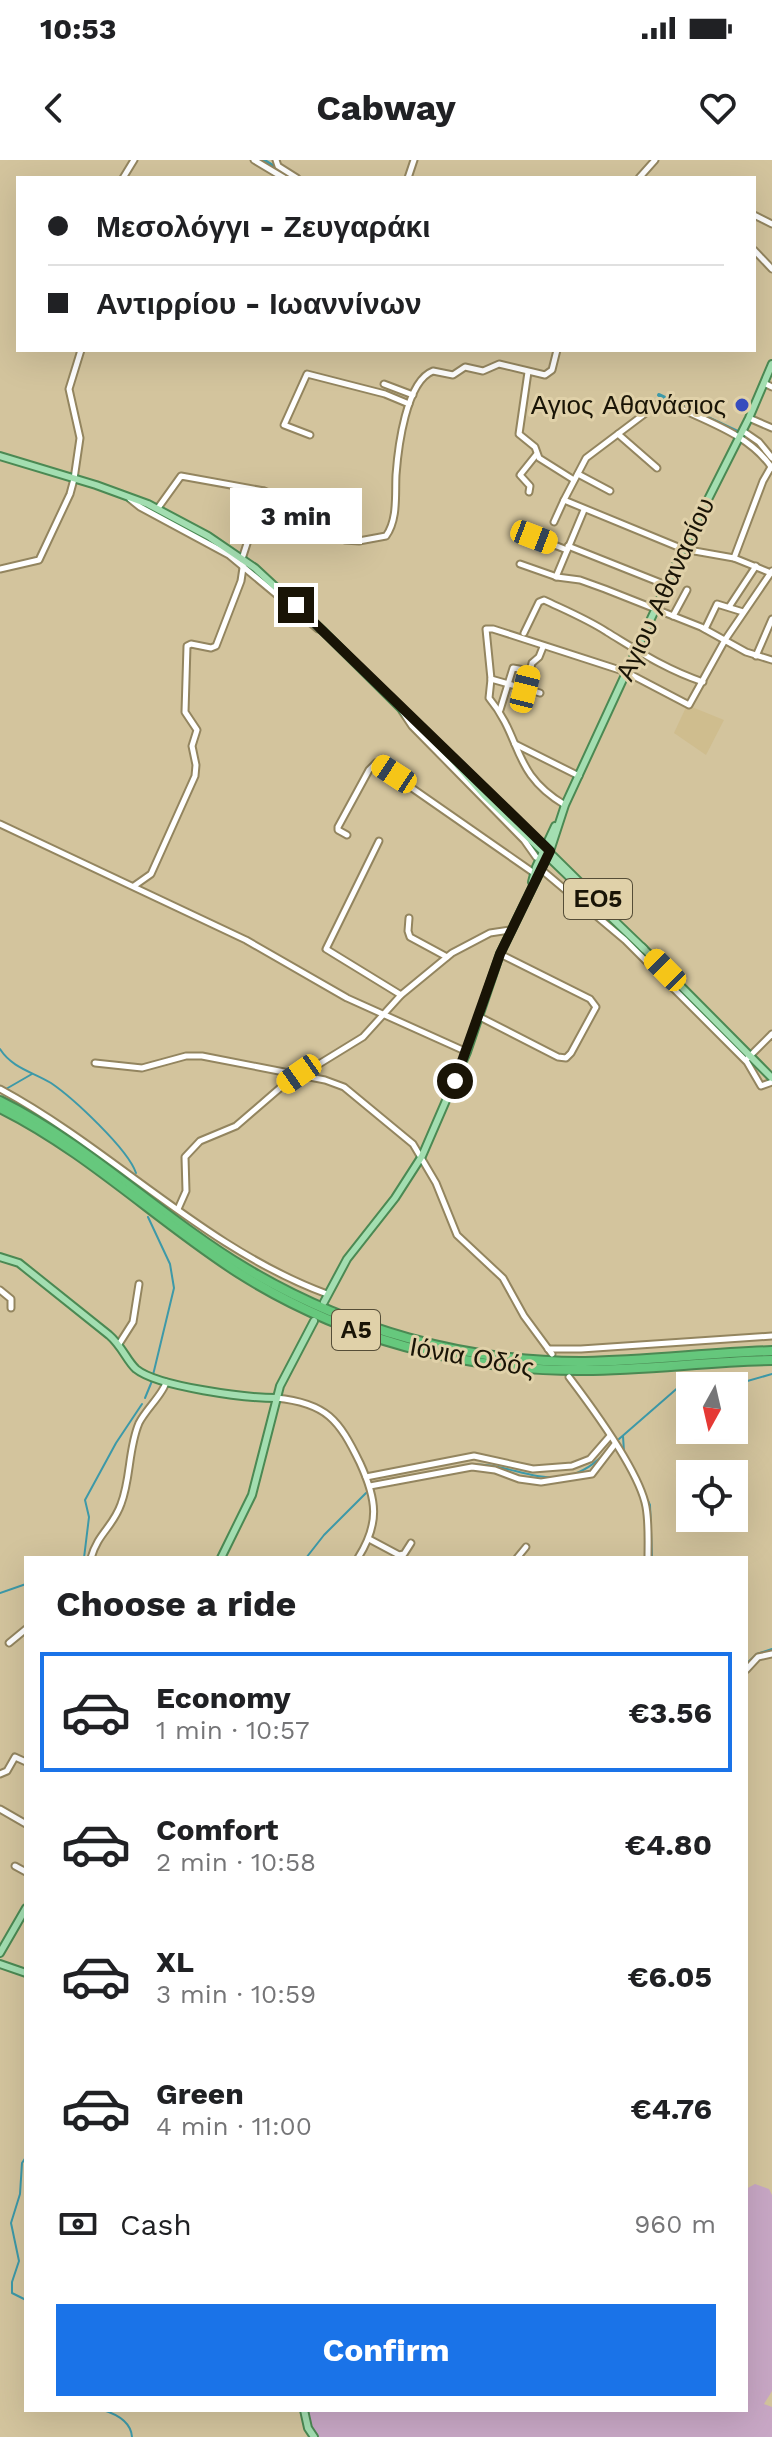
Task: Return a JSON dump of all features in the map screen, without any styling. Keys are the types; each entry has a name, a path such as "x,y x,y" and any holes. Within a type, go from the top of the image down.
{"highway":[{"name":"Ιόνια Οδός","path":"0,1101 77,1147 244,1268 324,1308 384,1332 466,1352 534,1361 618,1361 772,1351"},
{"name":"Ιόνια Οδός","path":"0,1108 74,1154 204,1249 259,1285 330,1320 389,1342 453,1359 542,1369 600,1370 772,1360"}],"main road":[{"name":"Αγιου Αθανασίου","path":"324,1302 347,1259 395,1198 422,1156 467,1052 500,954 565,805 654,609 749,418 772,364"},
{"name":"ΕΟ5","path":"0,456 127,495 158,508 208,536 284,592 644,949"},
{"path":"563,865 555,852 554,832 545,835 527,832 538,872 553,869 565,874"},
{"name":"ΕΟ5","path":"546,851 772,1080"},
{"path":"0,1257 24,1267 119,1344 132,1365 143,1373 165,1381 276,1398"},
{"path":"222,1556 252,1495 276,1398 314,1321"},
{"path":"0,1953 24,1911"},
{"path":"0,1964 24,1972"},
{"path":"304,2412 314,2437"}],"street":[{"path":"254,160 281,176"},
{"path":"276,160 278,167 294,176"},
{"path":"641,176 655,160"},
{"path":"756,252 772,269"},
{"path":"0,569 39,560 70,494 80,438 69,389 80,352"},
{"path":"158,508 181,476 264,491 291,502 345,540 386,536 395,505 396,469 409,404 431,371 452,375 463,368 482,371 499,364 542,375 550,373 556,352"},
{"path":"528,372 519,433 535,447 536,455 520,475 530,487 529,492"},
{"path":"310,435 284,425 303,377 307,374 385,394 409,404"},
{"path":"764,383 772,387"},
{"path":"384,384 413,395"},
{"path":"554,522 586,458 656,404 663,403 759,442 772,458"},
{"path":"749,418 772,428"},
{"path":"618,434 657,468"},
{"path":"734,558 772,467 741,434"},
{"path":"536,455 610,491"},
{"path":"133,886 151,874 195,776 197,767 192,746 197,730 185,710 187,646 216,646 241,581 264,491"},
{"path":"127,495 134,504 244,562"},
{"path":"564,500 683,549 734,558 772,572 725,640 689,705 626,672 487,628 491,679 488,697 500,711 519,758 534,782 565,805"},
{"path":"556,577 584,510"},
{"path":"534,537 666,585"},
{"path":"520,564 556,577 584,581 705,629 756,656 772,660"},
{"path":"729,607 756,566"},
{"path":"763,584 772,590"},
{"path":"673,616 687,590"},
{"path":"524,633 542,600 588,621 672,671 703,682"},
{"path":"705,629 717,604 743,612"},
{"path":"756,656 772,619"},
{"path":"522,704 530,671 543,647"},
{"path":"500,711 513,668 530,671"},
{"path":"491,679 540,693"},
{"path":"398,705 412,726 524,840 536,857"},
{"path":"515,744 579,776"},
{"path":"347,835 338,827 369,770 376,763 538,872 615,931 748,1058 761,1086 772,1080"},
{"path":"0,824 246,940 304,976 467,1052"},
{"path":"379,841 326,949 401,995"},
{"path":"409,918 410,937 447,957"},
{"path":"178,1209 186,1191 187,1154 211,1135 240,1123 299,1074 363,1037 401,995 447,957 490,933 510,930"},
{"path":"478,1016 563,1058 571,1053 596,1007 590,999 500,954"},
{"path":"748,1058 772,1034"},
{"path":"95,1063 142,1068 202,1056 299,1074 344,1087 411,1142 422,1156 442,1194 457,1235 503,1278 524,1316 550,1352 772,1336"},
{"path":"0,1089 60,1123 178,1209 264,1266 327,1294"},
{"path":"119,1344 133,1322 139,1284"},
{"path":"0,1290 11,1299 11,1308"},
{"path":"569,1377 615,1444 645,1502 648,1556"},
{"path":"92,1556 95,1543 114,1520 123,1500 139,1424 149,1404 164,1391 165,1381"},
{"path":"276,1398 313,1406 344,1430 370,1486 374,1518 369,1539 359,1556"},
{"path":"366,1477 474,1456 533,1469 572,1466 590,1459 610,1436"},
{"path":"370,1486 472,1467 495,1470 529,1481 554,1480 593,1473 615,1444"},
{"path":"369,1539 399,1555 404,1554 411,1543"},
{"path":"519,1556 526,1547"},
{"path":"9,1643 24,1631"},
{"path":"748,1668 758,1657 772,1654"},
{"path":"0,1774 7,1771 15,1757 24,1761"},
{"path":"0,1809 24,1823"},
{"path":"15,1866 24,1871"}],"shaded area":[{"path":"687,705 724,720 706,755 674,733"},
{"path":"755,2184 769,2189 772,2195 772,2391 764,2404 772,2407 772,2437 319,2437 311,2425 309,2412 748,2412 748,2188"}],"waterway":[{"path":"263,160 289,176"},
{"path":"659,395 738,432"},
{"path":"0,1049 10,1061 51,1083 72,1100 111,1138 136,1173"},
{"path":"6,1089 32,1074"},
{"path":"148,1217 170,1264 174,1288 153,1375"},
{"path":"748,1381 772,1374"},
{"path":"145,1398 152,1381"},
{"path":"619,1439 676,1389"},
{"path":"84,1556 89,1517 85,1500 116,1443 142,1404"},
{"path":"623,1436 624,1452 650,1505 652,1556"},
{"path":"459,1467 495,1466 531,1475 567,1476 585,1469 604,1454"},
{"path":"308,1556 366,1493"},
{"path":"0,1593 24,1585"},
{"path":"748,1662 757,1654 772,1649"},
{"path":"24,2160 20,2194 11,2223 19,2261 12,2293 24,2299"},
{"path":"108,2412 126,2422 132,2437"}],"place":[{"name":"Αγιος Αθανάσιος","path":"742,405"}],"route":[{"path":"296,605 550,851 508,934 455,1081"}]}
